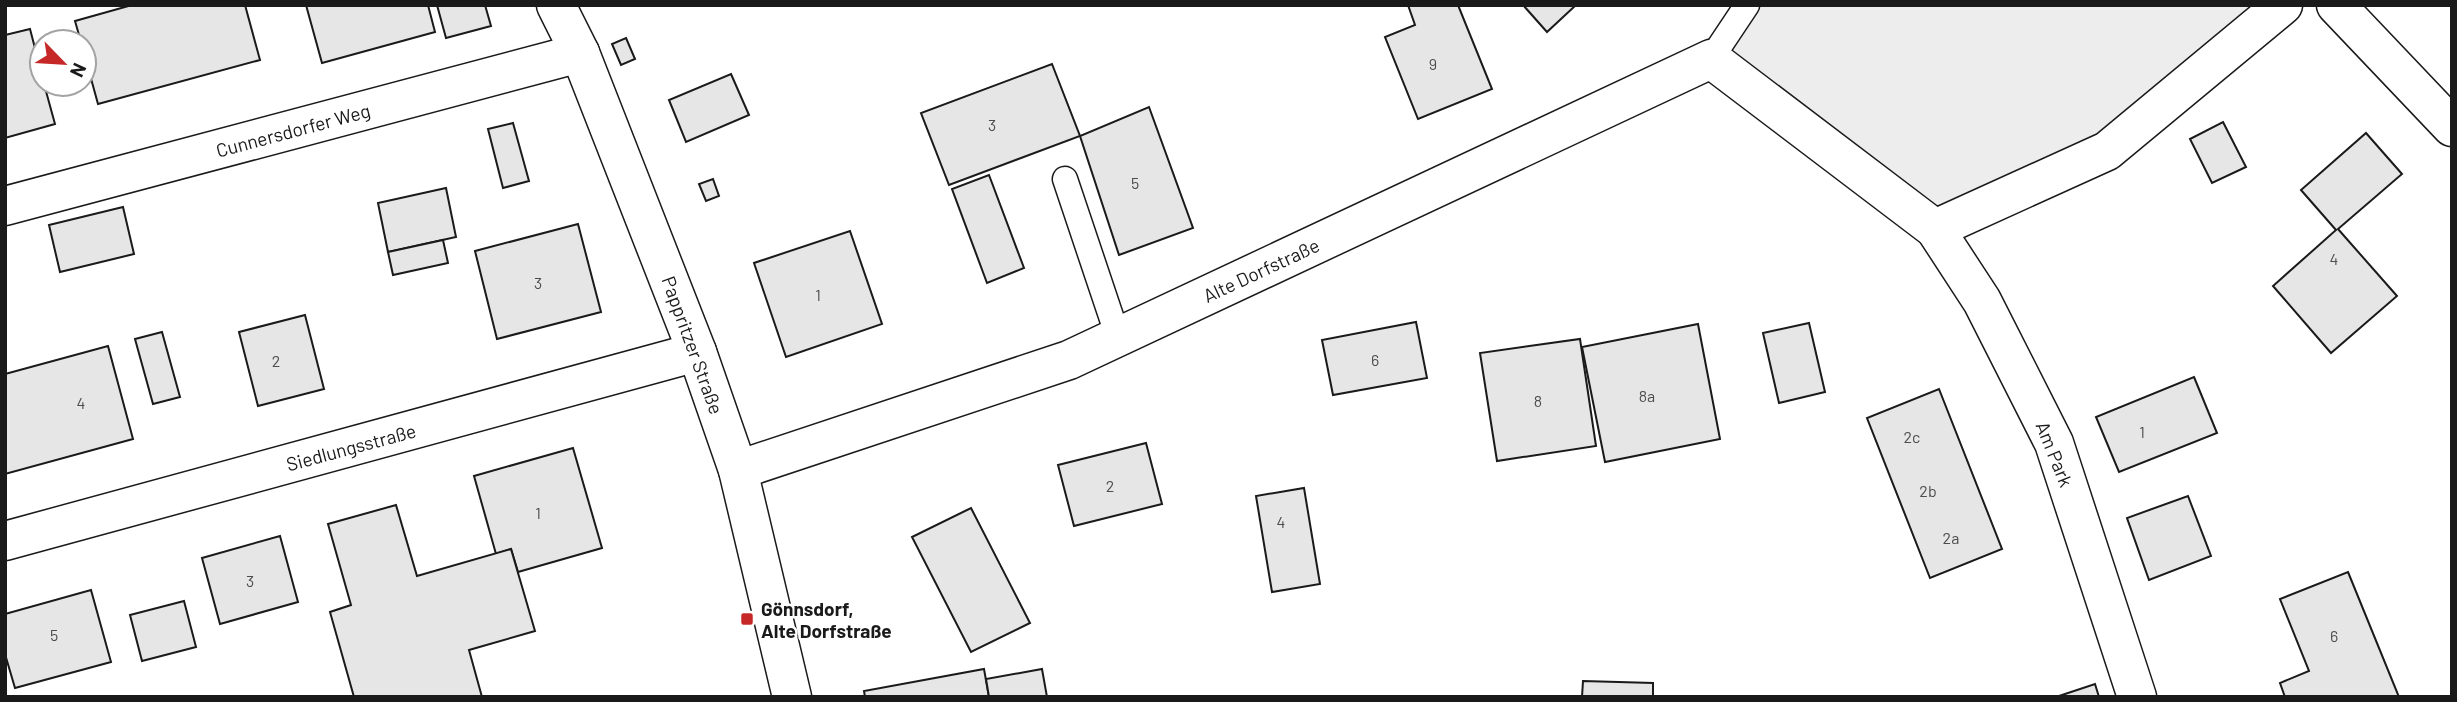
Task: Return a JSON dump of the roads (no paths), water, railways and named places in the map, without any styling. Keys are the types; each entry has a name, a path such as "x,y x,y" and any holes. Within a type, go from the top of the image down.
{"street":[{"name":"Pappritzer Straße","path":"556,5 580,54 697,352 738,470 792,697"},
{"path":"1935,229 2107,150 2284,5"},
{"path":"2336,5 2452,127"},
{"name":"Cunnersdorfer Weg","path":"5,206 580,54"},
{"name":"Am Park","path":"1710,59 1935,229 1982,301 2054,443 2137,697"},
{"name":"Alte Dorfstraße","path":"738,470 1069,360 1710,59"},
{"name":"Siedlungsstraße","path":"5,541 697,352"}],"lane":[{"path":"1710,59 1747,5"},
{"path":"1065,179 1118,337"}],"place":[{"name":"Gönnsdorf, Alte Dorfstraße","path":"747,619"}]}
